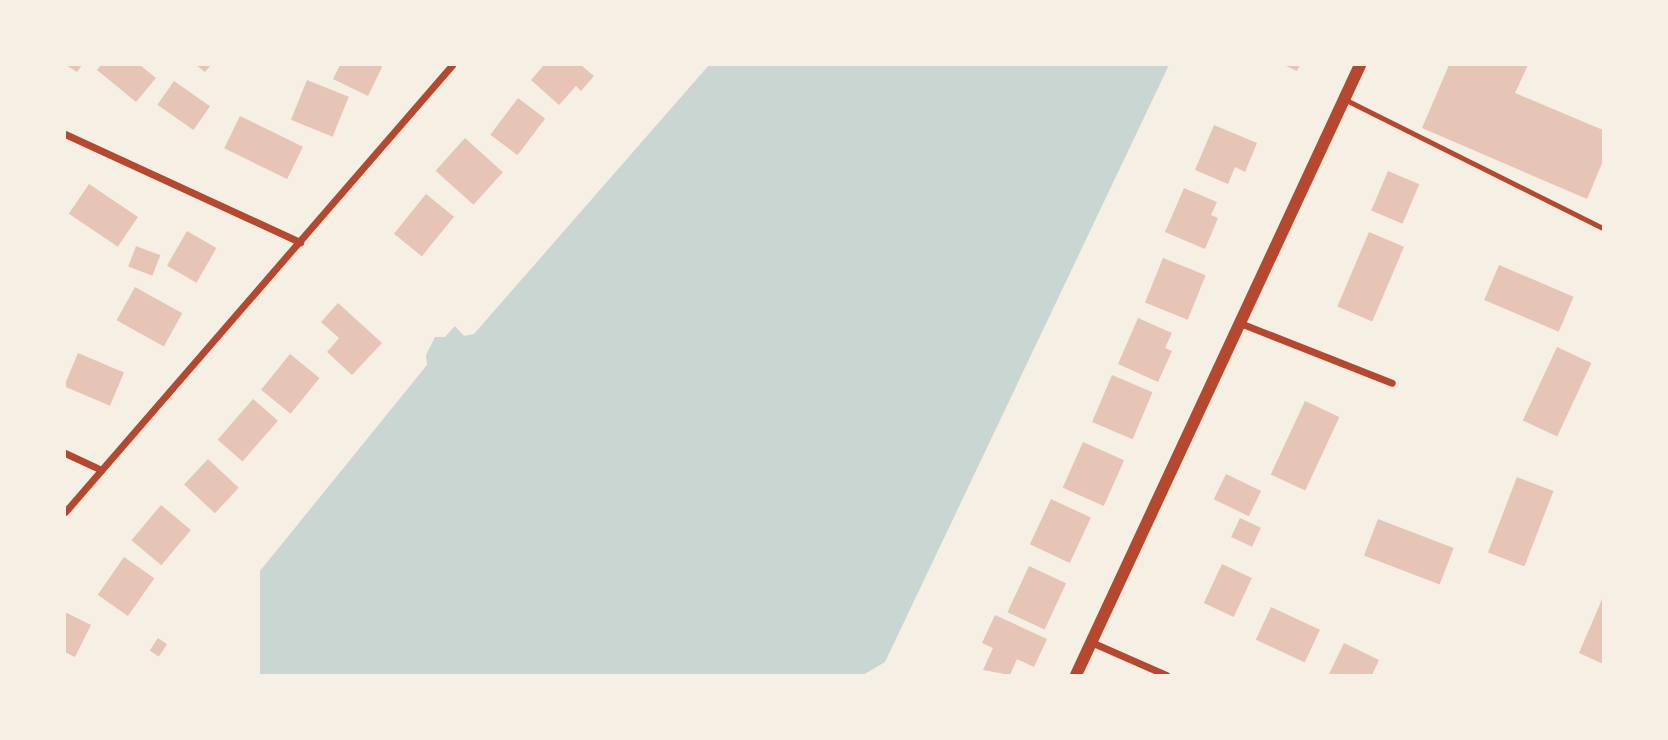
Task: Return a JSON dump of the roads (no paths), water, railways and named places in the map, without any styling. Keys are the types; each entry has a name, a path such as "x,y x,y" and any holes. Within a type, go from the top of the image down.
{"street":[{"path":"65,512 452,65"},
{"path":"1076,675 1360,65"},
{"path":"65,134 300,242"},
{"path":"1240,323 1392,383"},
{"path":"65,453 100,470"},
{"path":"1091,642 1166,675"}],"lane":[{"path":"1344,99 1603,228"}]}
